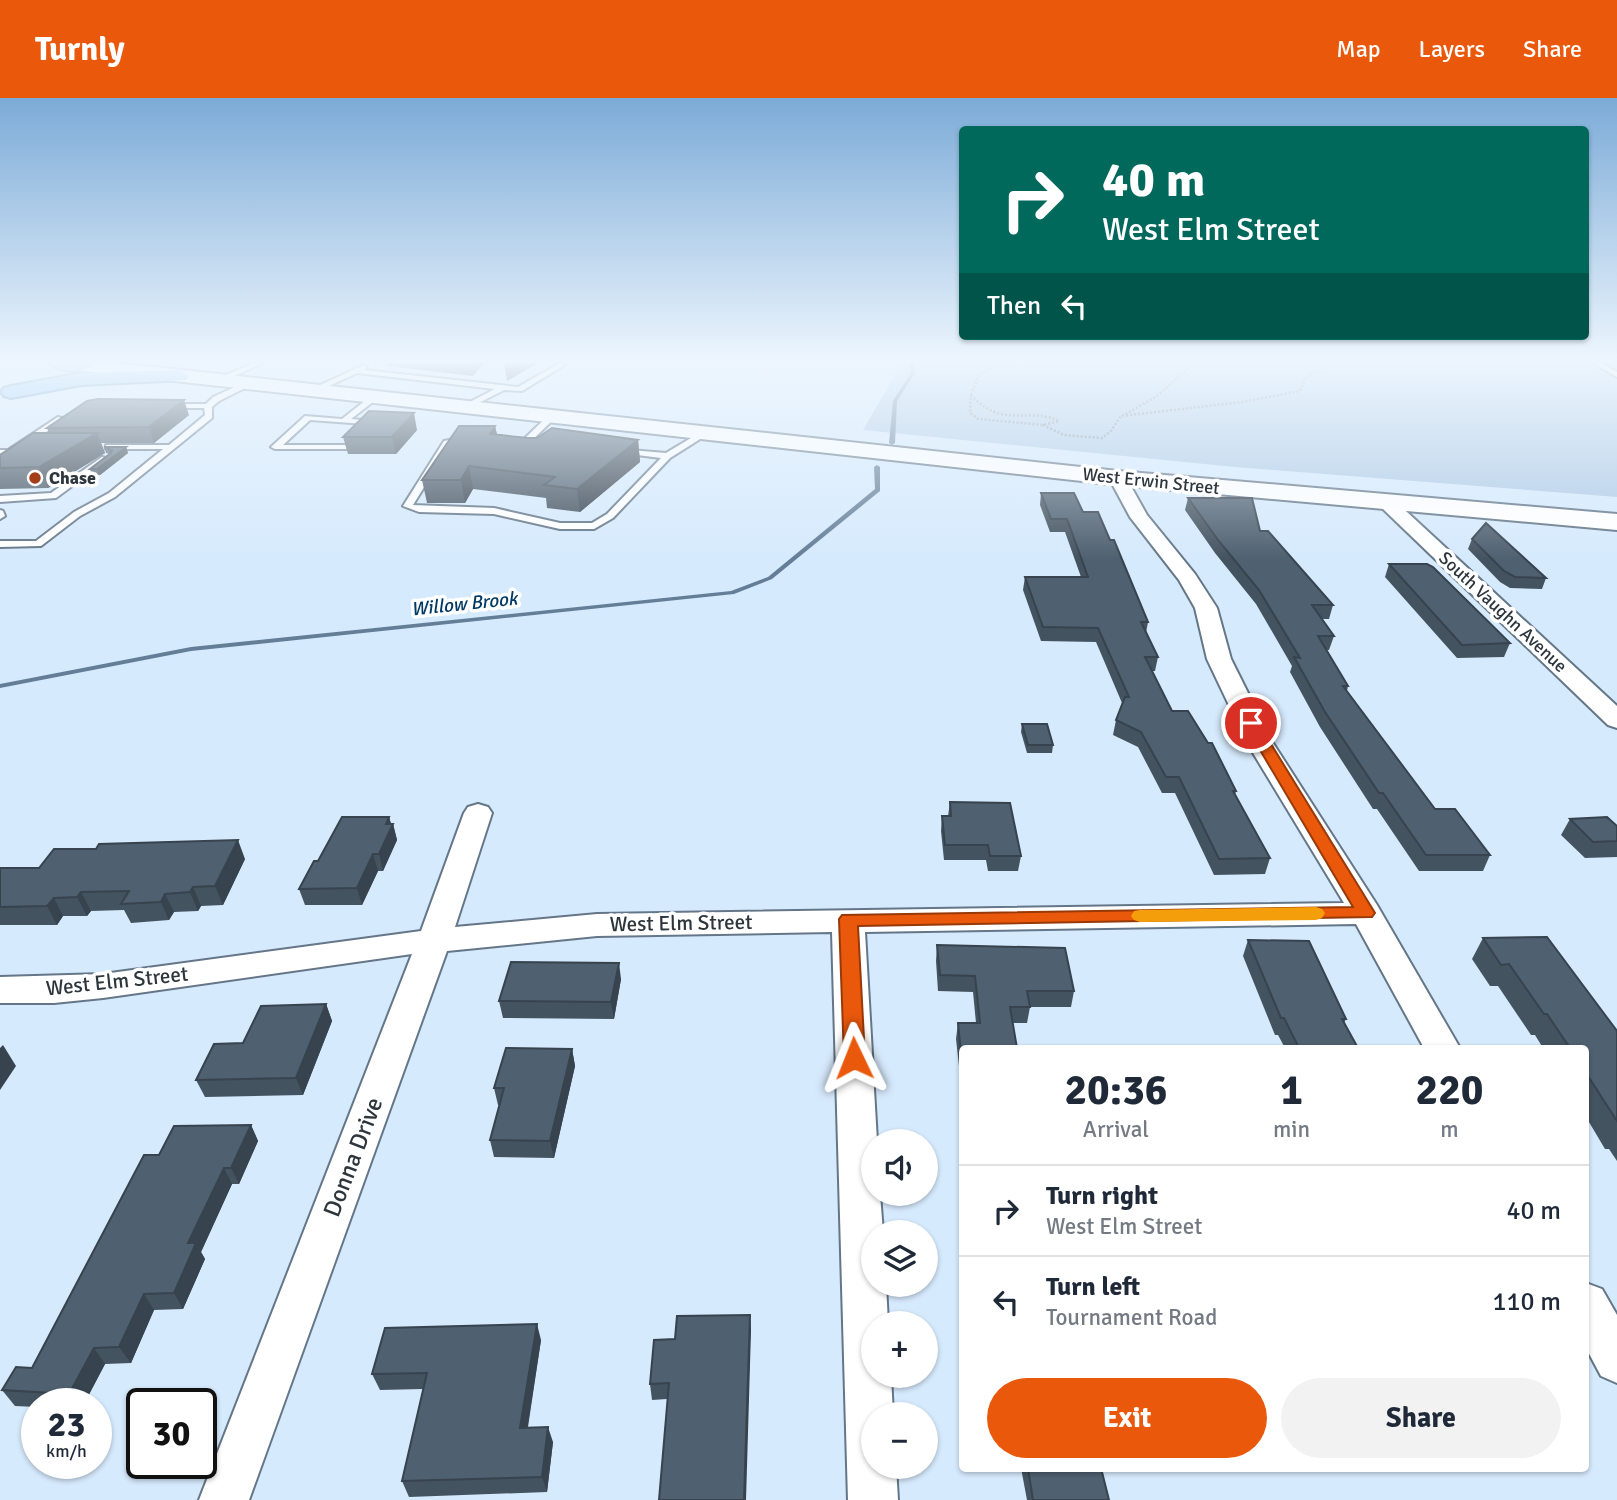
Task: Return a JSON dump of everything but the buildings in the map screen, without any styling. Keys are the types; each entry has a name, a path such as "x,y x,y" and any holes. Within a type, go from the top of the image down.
{"main road":[{"name":"West Erwin Street","path":"651,428 1118,478 1388,504 1617,522"}],"street":[{"path":"1118,478 1139,517 1188,578 1206,608 1219,659 1260,743 1366,913 1440,1045"},
{"name":"South Vaughn Avenue","path":"1388,504 1617,720"},
{"name":"Donna Drive","path":"224,1500 434,941 478,813"},
{"name":"West Elm Street","path":"0,990 103,986 434,941 597,925 1366,913"},
{"path":"848,919 873,1500"},
{"path":"1589,1309 1617,1360"}],"lane":[{"path":"0,460 5,453 45,428"},
{"path":"0,544 38,544 77,514 112,495 194,428"},
{"path":"296,428 275,447 326,443 345,447"},
{"path":"337,433 341,428"},
{"path":"526,441 540,428"},
{"path":"478,440 455,440 447,443 408,506 419,509 494,511 560,526 594,526 610,516 667,456 704,434"},
{"path":"502,440 539,443"},
{"path":"101,447 171,447"},
{"path":"5,453 32,448"},
{"path":"613,450 667,456"},
{"path":"0,499 40,498 58,494 108,457"}],"path":[{"path":"1050,428 1064,435 1102,438 1112,428"}],"shaded area":[{"path":"1617,428 1617,497 1235,467 863,430"}],"waterway":[{"name":"Willow Brook","path":"892,443 893,428"},
{"name":"Willow Brook","path":"0,686 191,649 732,593 770,578 878,490 877,467"}],"slow traffic":[{"path":"1140,916 1316,913"}],"place":[{"name":"Chase","path":"35,478"}],"route":[{"path":"854,1058 848,919 1366,913 1260,743 1251,723"}]}
